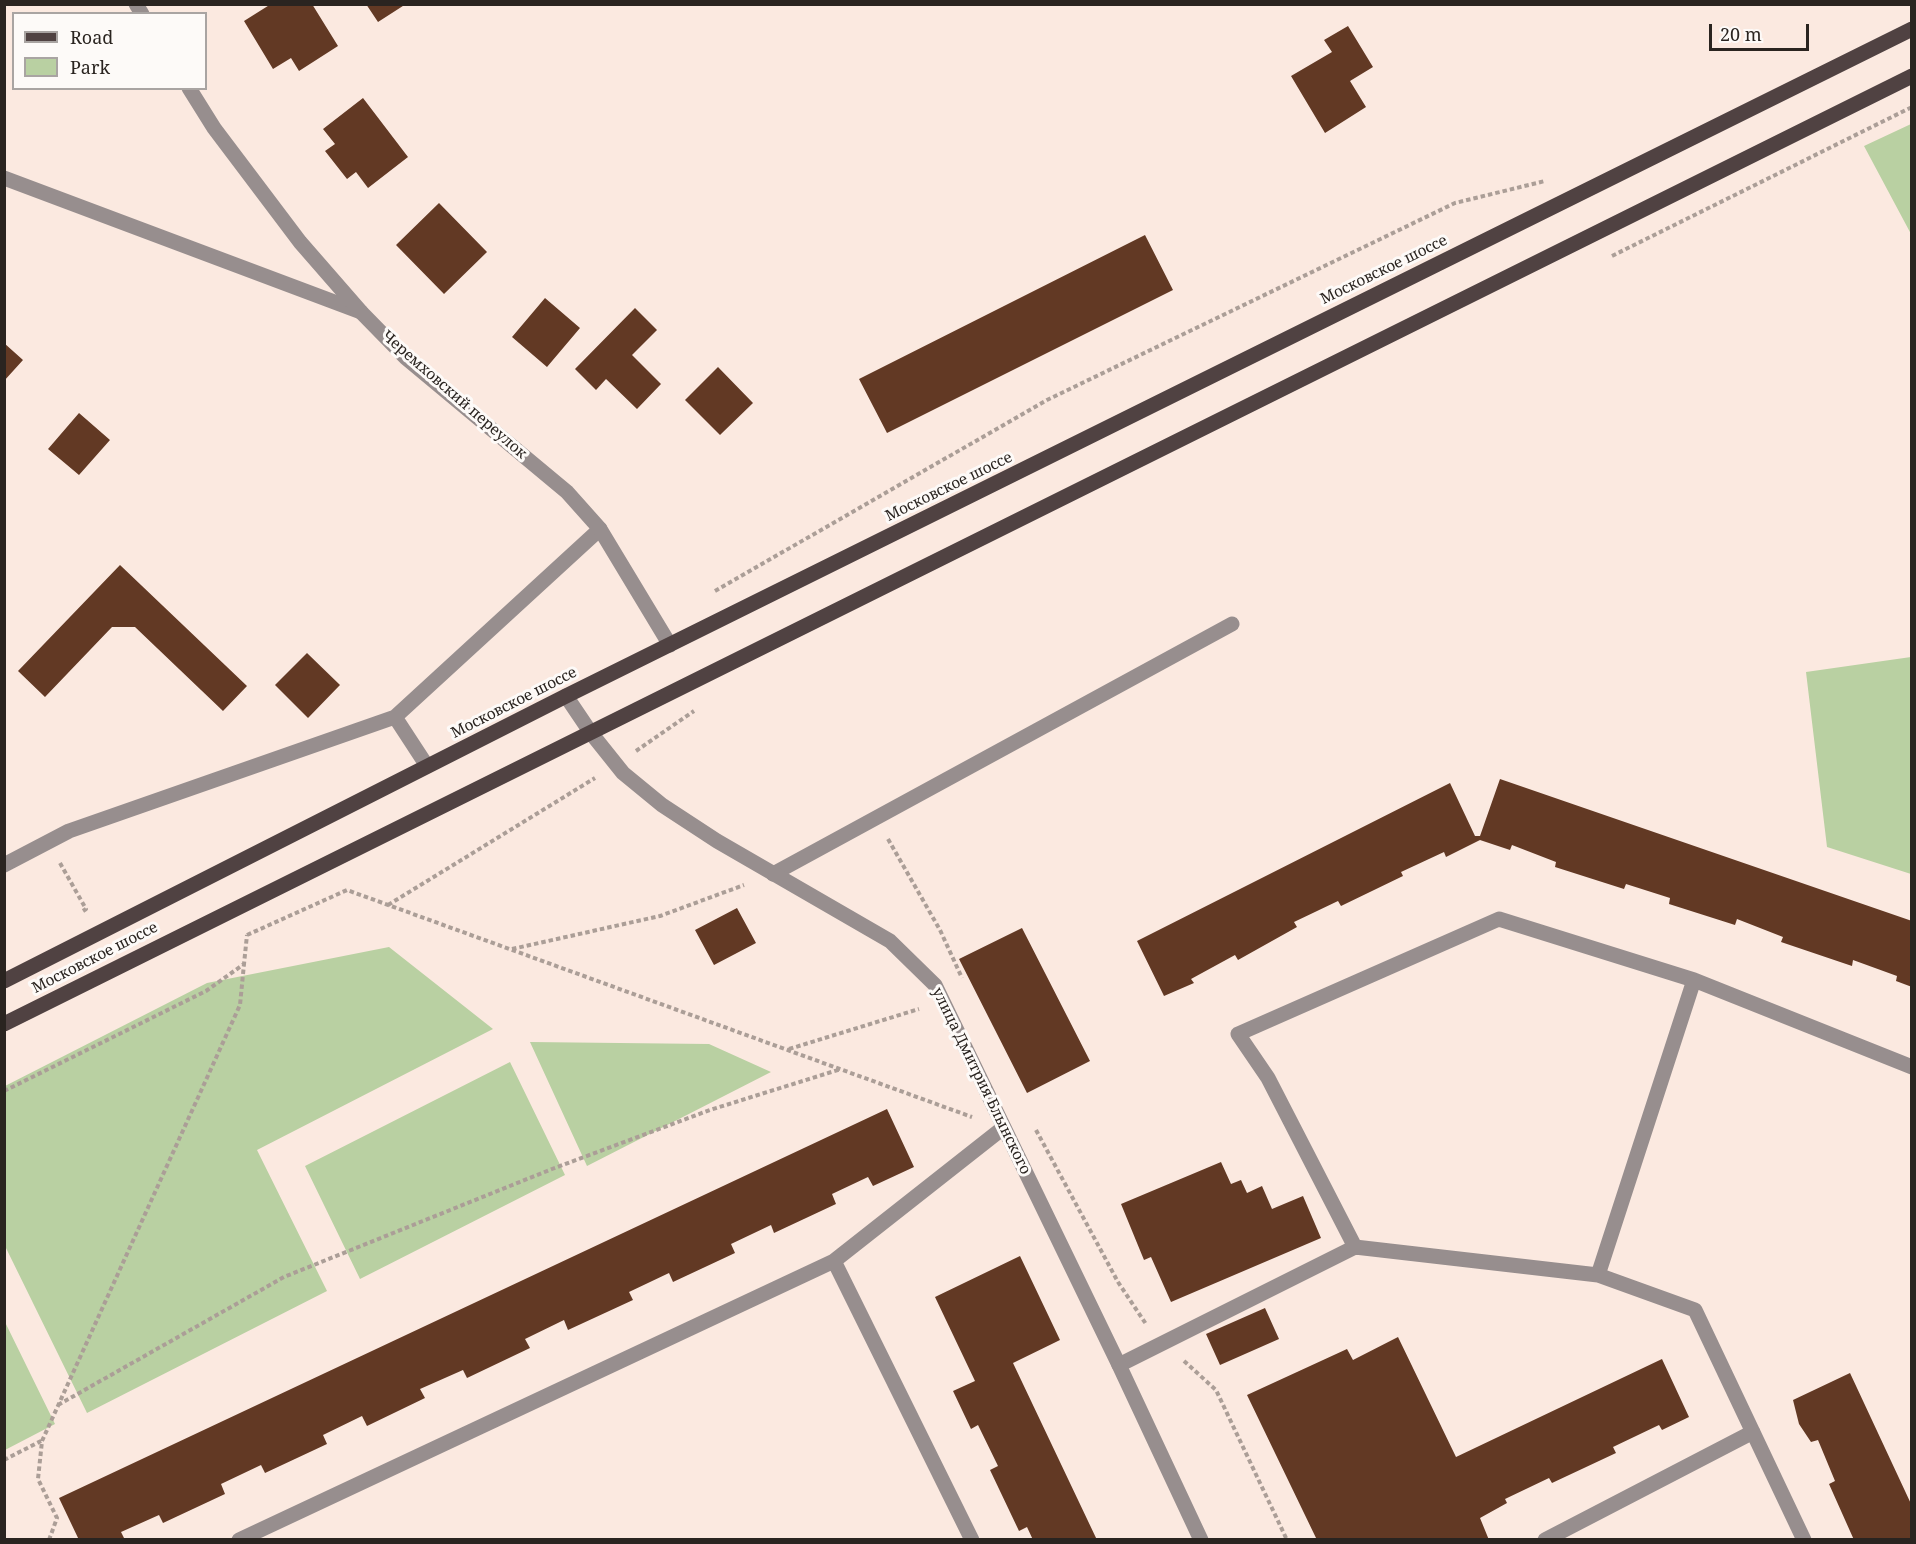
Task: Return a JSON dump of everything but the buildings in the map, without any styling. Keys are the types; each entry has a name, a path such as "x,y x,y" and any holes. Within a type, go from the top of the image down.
{"main road":[{"name":"Московское шоссе","path":"4,981 566,696 1911,28"},
{"name":"Московское шоссе","path":"4,1024 1911,76"}],"street":[{"name":"Черемховский переулок","path":"190,90 214,128 300,242 361,312 406,358 567,492 600,530 670,645"},
{"path":"4,178 361,312"},
{"path":"4,865 69,831 395,717 600,530"},
{"path":"773,874 1232,624"},
{"name":"улица Дмитрия Блынского","path":"566,696 591,733 617,765 662,805 773,874 890,941 935,985 1201,1539"},
{"path":"395,717 427,766"},
{"path":"1355,1247 1268,1078 1238,1034 1499,919 1694,980 1911,1066"},
{"path":"1598,1275 1694,980"},
{"path":"239,1539 834,1261 1003,1128"},
{"path":"1119,1365 1355,1247 1598,1275 1695,1310 1804,1539"},
{"path":"834,1261 972,1539"},
{"path":"1545,1539 1753,1432"}],"path":[{"path":"1606,259 1911,107"},
{"path":"709,595 1047,400 1455,203 1555,178"},
{"path":"388,905 617,765 696,710"},
{"path":"877,818 940,930 964,983"},
{"path":"48,842 86,909"},
{"path":"511,950 660,916 773,874"},
{"path":"247,935 348,890 1003,1128"},
{"path":"75,914 96,904"},
{"path":"50,1539 57,1518 38,1479 42,1441 240,1005 247,935 232,909"},
{"path":"4,1091 206,991 244,964"},
{"path":"788,1049 943,1002"},
{"path":"58,1405 284,1277 552,1169 710,1110 841,1069"},
{"path":"1030,1119 1139,1317 1216,1390 1287,1539"},
{"path":"4,1460 42,1441"}],"green space":[{"path":"1911,124 1911,234 1864,146"},
{"path":"1912,657 1911,874 1827,847 1806,672"},
{"path":"389,947 493,1029 257,1150 327,1291 87,1413 5,1246 5,1086 207,983"},
{"path":"530,1042 709,1044 771,1072 587,1166"},
{"path":"510,1062 565,1175 360,1279 305,1166"},
{"path":"4,1320 55,1424 5,1450 4,1450"}]}
